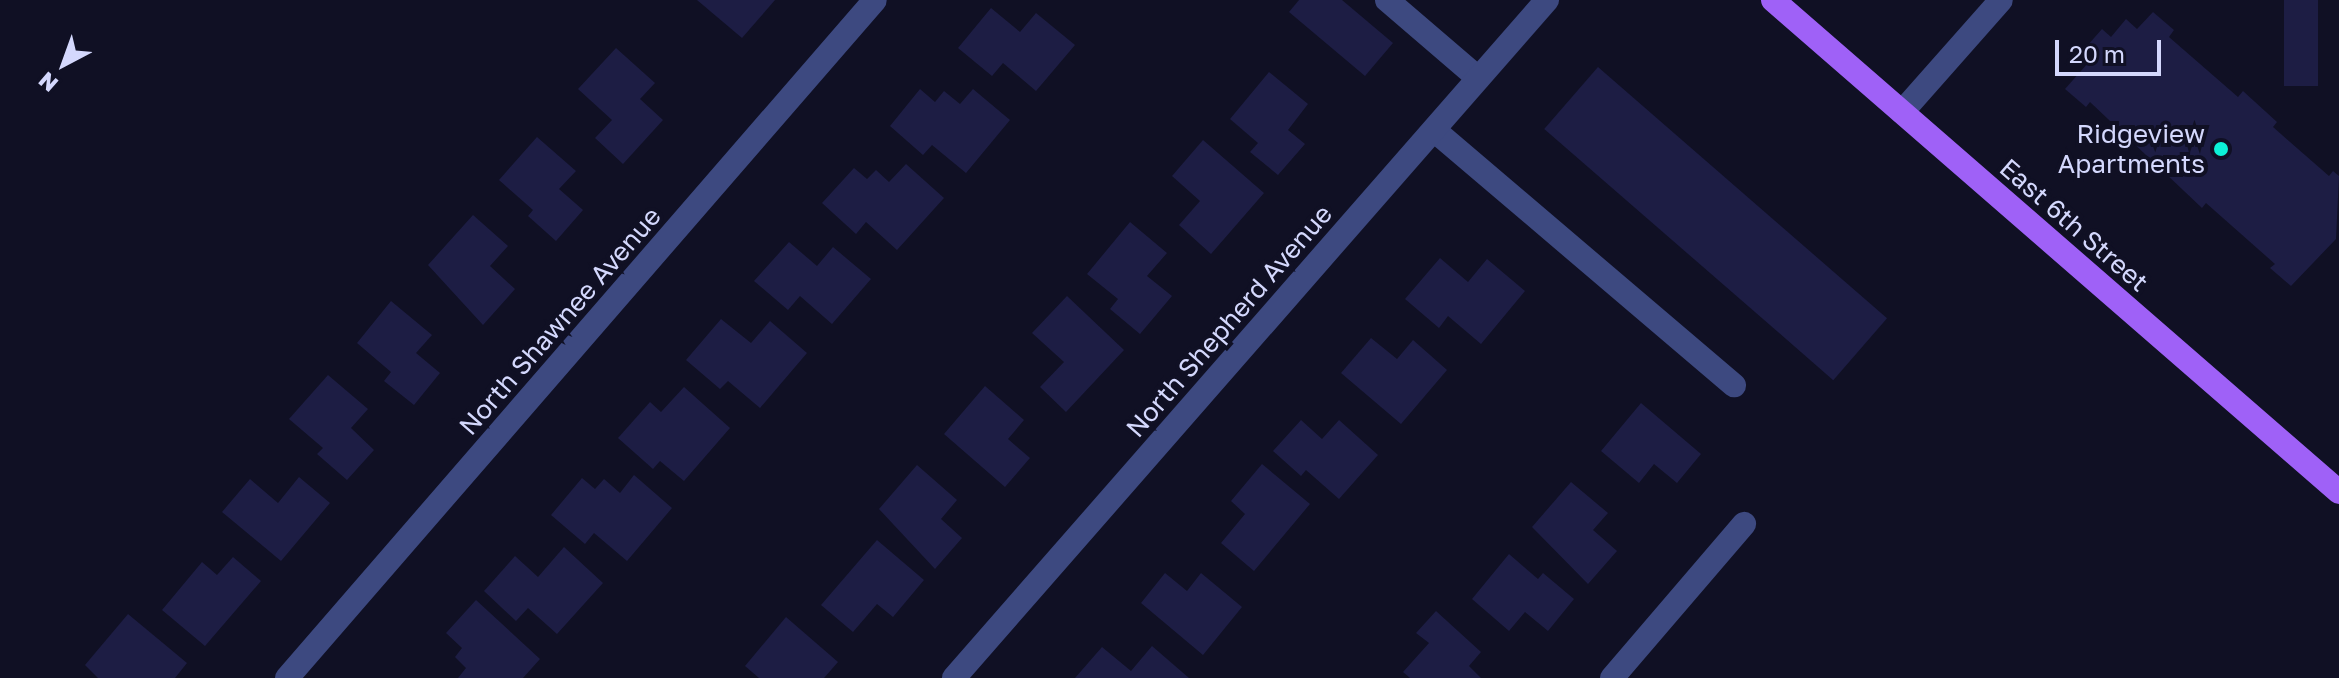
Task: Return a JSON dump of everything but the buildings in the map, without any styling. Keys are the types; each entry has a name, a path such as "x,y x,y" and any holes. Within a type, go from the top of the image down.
{"main road":[{"name":"East 6th Street","path":"1773,0 2339,492"}],"street":[{"name":"North Shawnee Avenue","path":"287,678 875,0"},
{"path":"1387,0 1478,78"},
{"name":"North Shepherd Avenue","path":"954,678 1547,0"},
{"path":"1902,112 2001,0"},
{"path":"1434,130 1734,385"},
{"path":"1612,678 1744,524"}],"place":[{"name":"Ridgeview Apartments","path":"2221,149"}]}
